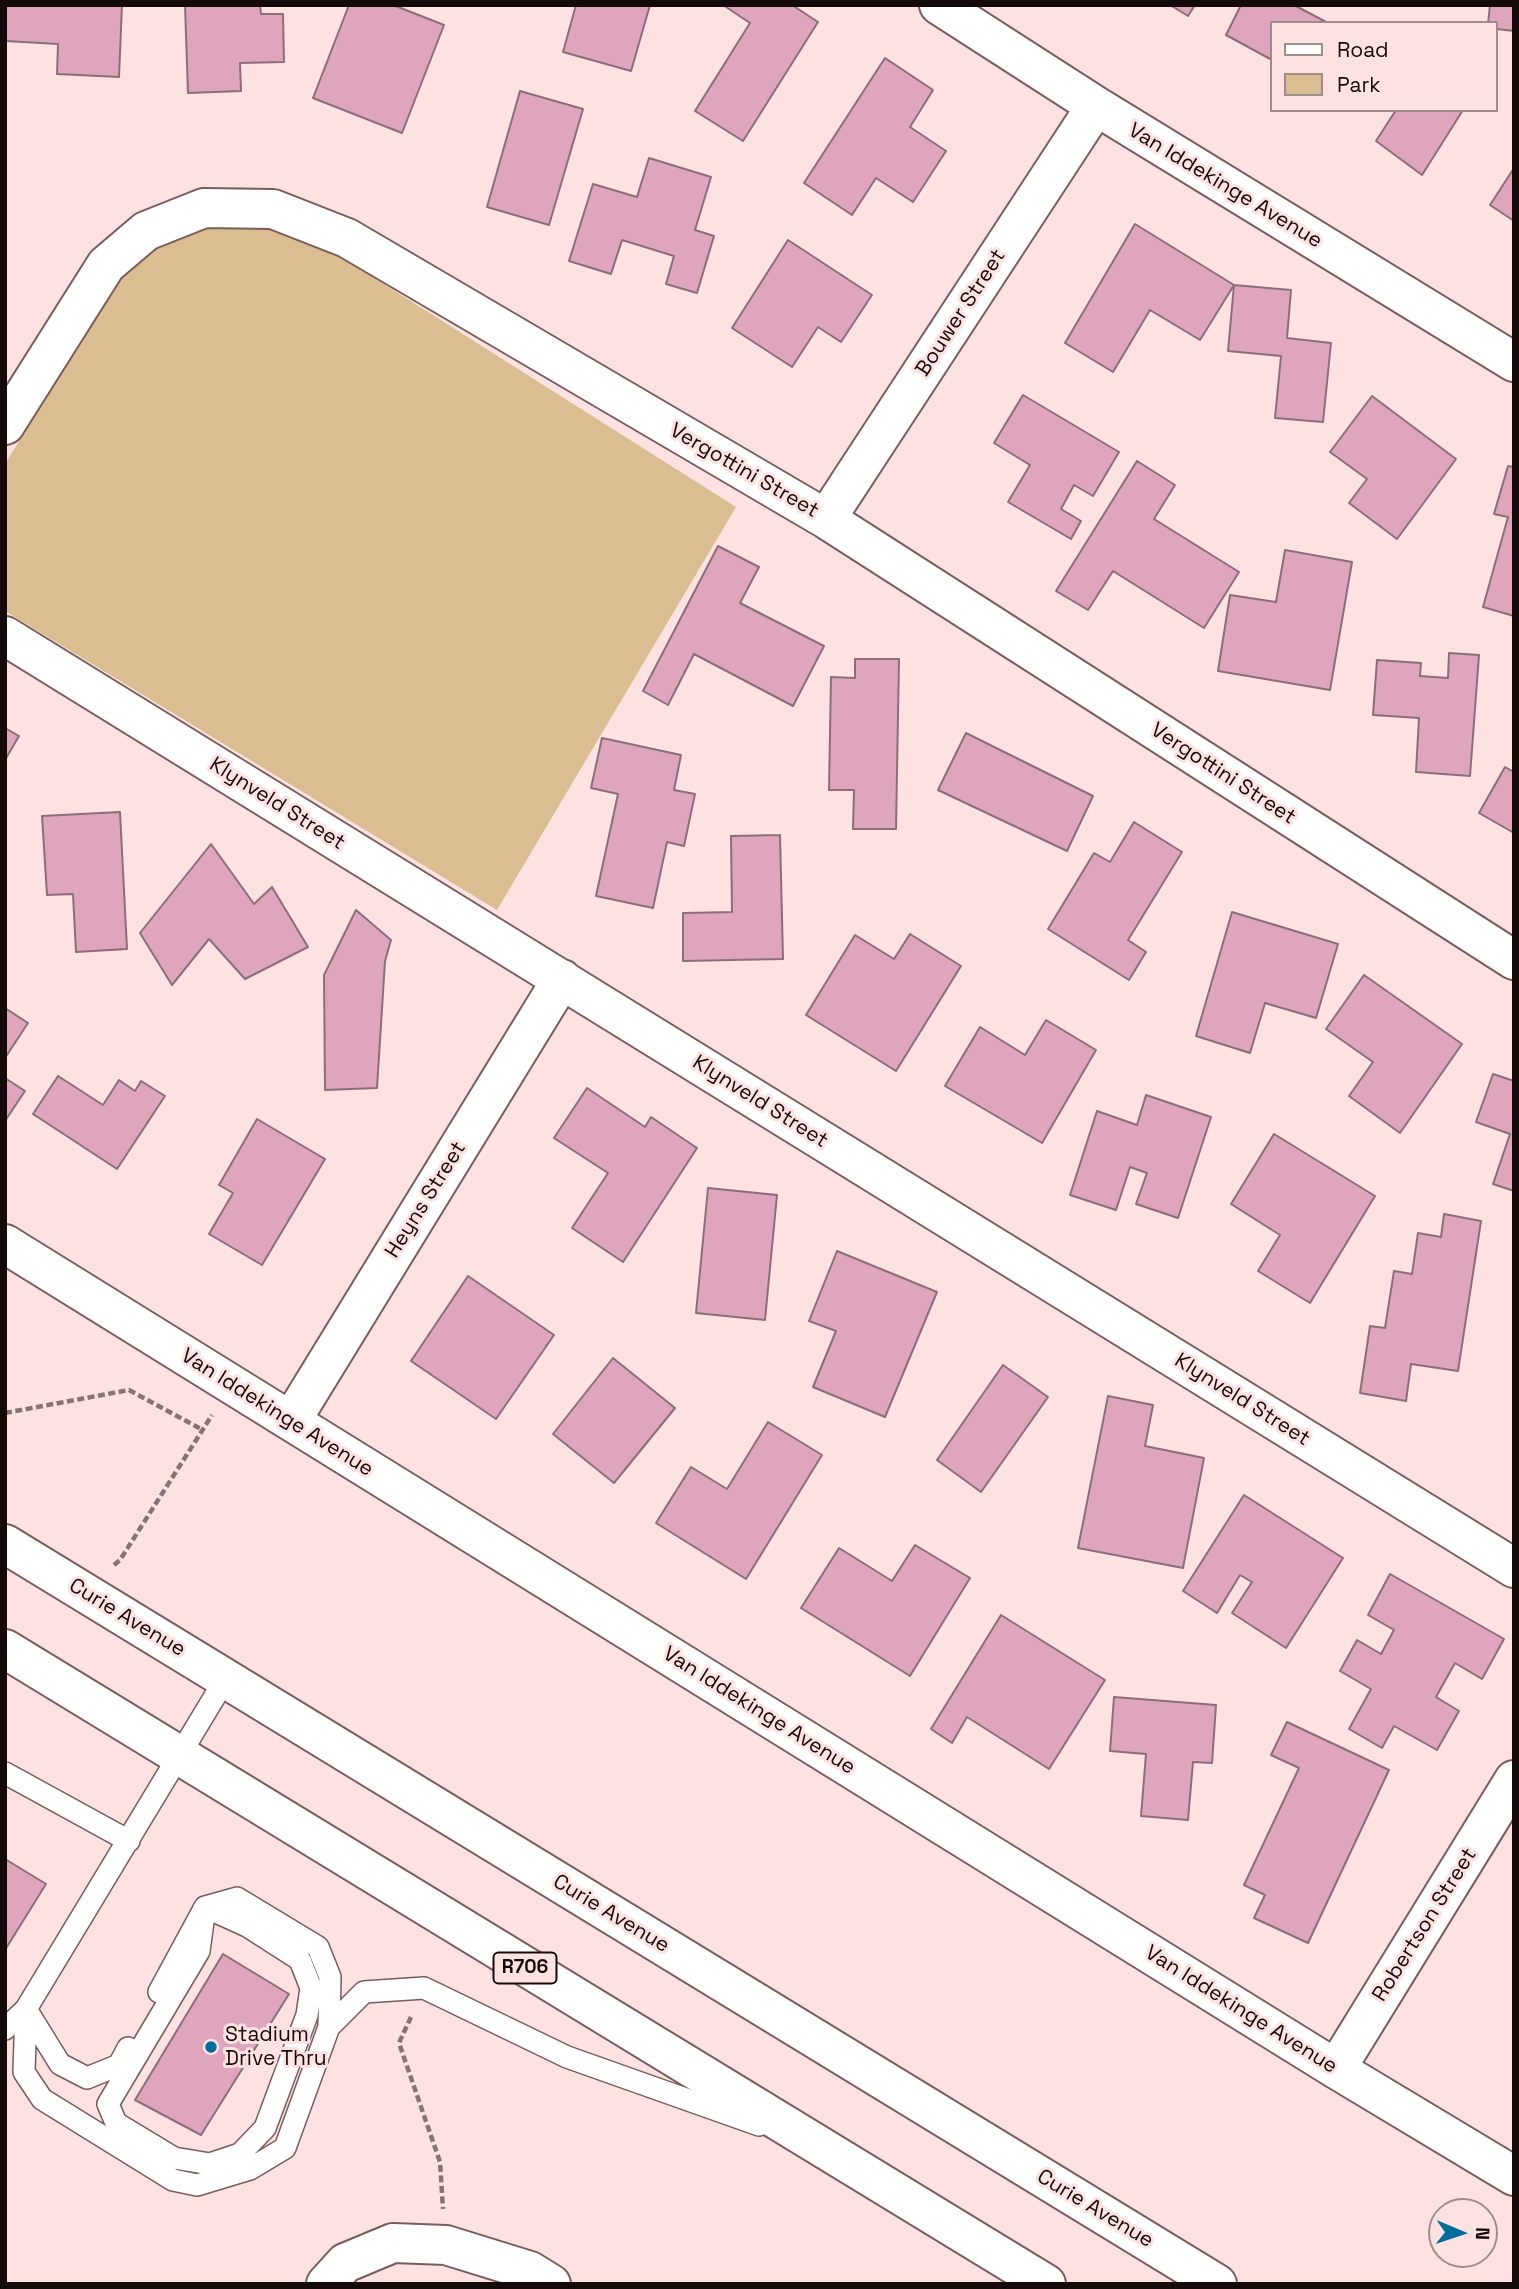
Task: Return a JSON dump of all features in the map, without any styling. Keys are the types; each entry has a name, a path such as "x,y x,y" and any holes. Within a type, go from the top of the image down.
{"street":[{"name":"Van Iddekinge Avenue","path":"939,5 1096,106 1514,362"},
{"name":"Bouwer Street","path":"826,519 1096,106"},
{"name":"Vergottini Street","path":"5,425 106,265 146,231 204,208 273,209 347,238 826,519 1514,960"},
{"name":"Klynveld Street","path":"5,636 1514,1568"},
{"name":"Heyns Street","path":"291,1421 562,979"},
{"name":"Van Iddekinge Avenue","path":"5,1244 1336,2069 1514,2176"},
{"name":"Curie Avenue","path":"5,1544 1217,2284"},
{"name":"R706","path":"5,1649 178,1757 1046,2284"},
{"name":"Robertson Street","path":"1336,2069 1514,1780"},
{"path":"326,2284 345,2263 393,2243 446,2245 530,2271 551,2284"}],"lane":[{"path":"5,2029 26,2009 226,1678"},
{"path":"5,1773 129,1842"},
{"path":"26,2009 24,2072 42,2099 173,2180 197,2185 250,2169 285,2148 328,2027 330,1977 318,1947 237,1898 205,1908 99,2106 102,2136"},
{"path":"205,1908 247,1926 300,1961 311,1988 307,2015 265,2129 240,2154 210,2164 174,2158 116,2123 108,2104 199,1951 205,1908"},
{"path":"328,2027 364,1992 424,1988 568,2057 818,2146"},
{"path":"26,2009 61,2064 87,2078 119,2065"}],"path":[{"path":"81,1590 120,1560 232,1384"},
{"path":"5,1413 129,1390 203,1430"},
{"path":"424,1988 400,2043 440,2162 446,2245"}],"green space":[{"path":"211,223 274,224 338,255 736,507 497,910 5,611 5,464 120,276 159,245"}],"building":[{"path":"5,5 122,5 119,77 57,74 58,44 5,41"},
{"path":"185,5 260,5 261,14 283,14 284,62 240,63 241,91 188,93"},
{"path":"349,5 393,5 444,25 402,133 313,98"},
{"path":"576,5 650,5 631,71 563,52"},
{"path":"723,5 792,5 818,22 743,141 695,111 750,23"},
{"path":"1170,5 1195,5 1188,16"},
{"path":"1241,5 1294,5 1324,21 1270,21 1270,59 1226,35"},
{"path":"1490,5 1514,5 1514,31 1498,29 1498,21 1488,21"},
{"path":"885,58 933,90 910,127 946,151 913,202 876,178 852,215 804,183"},
{"path":"520,91 583,109 549,225 487,207"},
{"path":"1395,112 1462,112 1422,175 1376,141"},
{"path":"649,158 711,177 695,230 714,236 697,293 666,284 674,256 622,240 611,274 569,261 593,184 637,197"},
{"path":"1514,168 1514,221 1490,205"},
{"path":"1135,224 1234,285 1200,340 1150,310 1113,372 1065,343"},
{"path":"788,240 872,295 841,342 818,327 792,367 732,328"},
{"path":"1234,285 1291,290 1287,338 1331,343 1323,422 1275,418 1281,356 1228,351"},
{"path":"1023,395 1119,452 1093,496 1074,485 1061,509 1081,521 1071,539 1008,502 1030,465 994,443"},
{"path":"1372,396 1456,459 1397,539 1349,503 1367,479 1330,452"},
{"path":"1137,461 1175,485 1154,519 1239,572 1204,628 1113,571 1088,610 1056,591"},
{"path":"1508,466 1514,467 1514,616 1483,607 1508,517 1494,514"},
{"path":"718,546 759,567 740,603 824,646 793,706 694,654 668,705 643,691"},
{"path":"1285,550 1352,562 1330,690 1218,671 1230,595 1276,602"},
{"path":"1449,653 1479,655 1470,776 1416,772 1419,718 1373,715 1377,660 1421,663 1420,676 1448,678"},
{"path":"855,659 899,659 896,829 853,829 854,790 829,790 831,677 855,678"},
{"path":"5,728 19,736 5,760"},
{"path":"966,733 1093,796 1067,851 938,790"},
{"path":"602,738 681,755 674,790 695,794 684,846 667,842 653,908 596,896 618,794 591,788"},
{"path":"1505,767 1514,772 1514,833 1479,813"},
{"path":"120,812 127,949 76,952 73,894 47,895 42,816"},
{"path":"1134,822 1182,852 1128,940 1146,952 1129,980 1048,929 1094,853 1110,862"},
{"path":"780,835 783,959 683,961 683,913 732,912 731,836"},
{"path":"211,844 254,904 272,887 308,947 245,979 209,939 172,985 140,933"},
{"path":"356,910 391,940 385,961 377,1088 325,1090 324,975"},
{"path":"1232,912 1338,944 1316,1018 1265,1003 1250,1053 1196,1036"},
{"path":"910,934 961,966 896,1071 806,1015 855,935 894,959"},
{"path":"1364,975 1462,1044 1400,1133 1349,1096 1373,1062 1326,1029"},
{"path":"5,1008 28,1023 5,1058"},
{"path":"1046,1020 1096,1050 1042,1143 945,1086 980,1027 1025,1055"},
{"path":"1493,1074 1514,1081 1514,1191 1493,1184 1510,1134 1476,1122"},
{"path":"58,1076 103,1105 119,1080 135,1091 141,1081 165,1096 117,1169 33,1114"},
{"path":"5,1078 25,1091 5,1121"},
{"path":"587,1088 645,1127 651,1117 697,1148 623,1262 572,1228 608,1173 554,1138"},
{"path":"1146,1095 1211,1117 1178,1218 1136,1204 1147,1173 1130,1167 1116,1210 1070,1195 1097,1111 1137,1125"},
{"path":"257,1119 325,1159 262,1265 209,1234 233,1193 219,1185"},
{"path":"1274,1134 1375,1196 1310,1303 1258,1271 1280,1235 1231,1204"},
{"path":"708,1188 777,1195 765,1320 696,1313"},
{"path":"1444,1214 1481,1221 1458,1371 1411,1364 1406,1401 1360,1393 1370,1326 1385,1328 1394,1271 1412,1274 1418,1233 1441,1237"},
{"path":"837,1251 937,1292 885,1417 813,1387 836,1331 809,1321"},
{"path":"468,1276 554,1335 496,1419 411,1361"},
{"path":"613,1358 675,1408 614,1483 553,1434"},
{"path":"1003,1365 1048,1397 981,1492 937,1460"},
{"path":"1108,1396 1153,1405 1145,1446 1204,1458 1183,1568 1078,1548"},
{"path":"768,1422 822,1455 746,1579 656,1523 691,1467 727,1489"},
{"path":"1244,1495 1343,1558 1286,1648 1232,1613 1252,1582 1240,1575 1217,1613 1183,1591"},
{"path":"915,1545 970,1578 910,1676 801,1608 839,1548 892,1581"},
{"path":"1390,1574 1504,1639 1482,1679 1455,1663 1436,1697 1459,1711 1437,1750 1394,1726 1382,1748 1349,1729 1371,1689 1340,1671 1357,1640 1381,1654 1394,1630 1368,1615"},
{"path":"1001,1615 1105,1680 1049,1769 967,1717 952,1743 931,1729"},
{"path":"1114,1697 1216,1705 1212,1763 1193,1762 1188,1820 1141,1816 1146,1754 1110,1751"},
{"path":"1287,1722 1389,1770 1308,1943 1254,1918 1265,1895 1244,1885 1299,1768 1271,1755"},
{"path":"5,1859 46,1884 5,1950"},
{"name":"Stadium Drive Thru","path":"223,1954 289,1994 201,2135 135,2100"}],"place":[{"name":"Stadium Drive Thru","path":"211,2047"}]}
